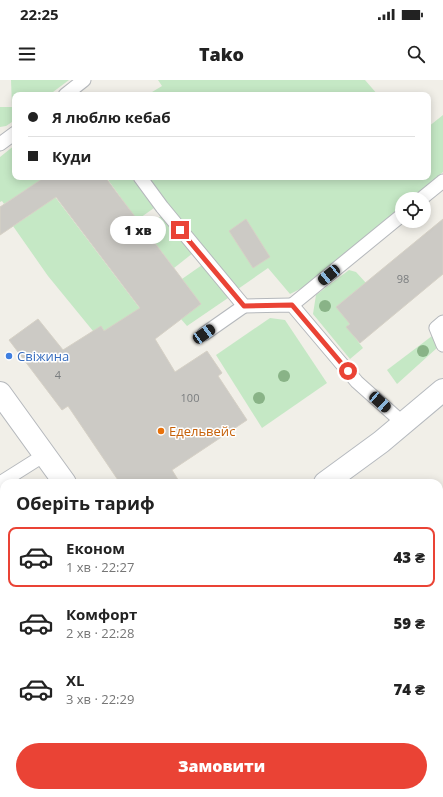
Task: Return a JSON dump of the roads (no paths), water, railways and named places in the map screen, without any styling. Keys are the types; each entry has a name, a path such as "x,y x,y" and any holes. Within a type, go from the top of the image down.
{"main road":[{"path":"330,479 381,442 443,390"},
{"path":"0,393 62,479"}],"lane":[{"path":"71,92 81,87"},
{"path":"0,144 12,135"},
{"path":"142,180 162,208 244,306"},
{"path":"430,192 443,181"},
{"path":"204,334 244,306 292,305 395,221"},
{"path":"292,305 357,382 403,423"},
{"path":"443,322 436,328 443,345"},
{"path":"6,479 38,459 46,456"}],"place":[{"name":"Свіжина","path":"9,356"},
{"name":"Едельвейс","path":"161,431"}]}
